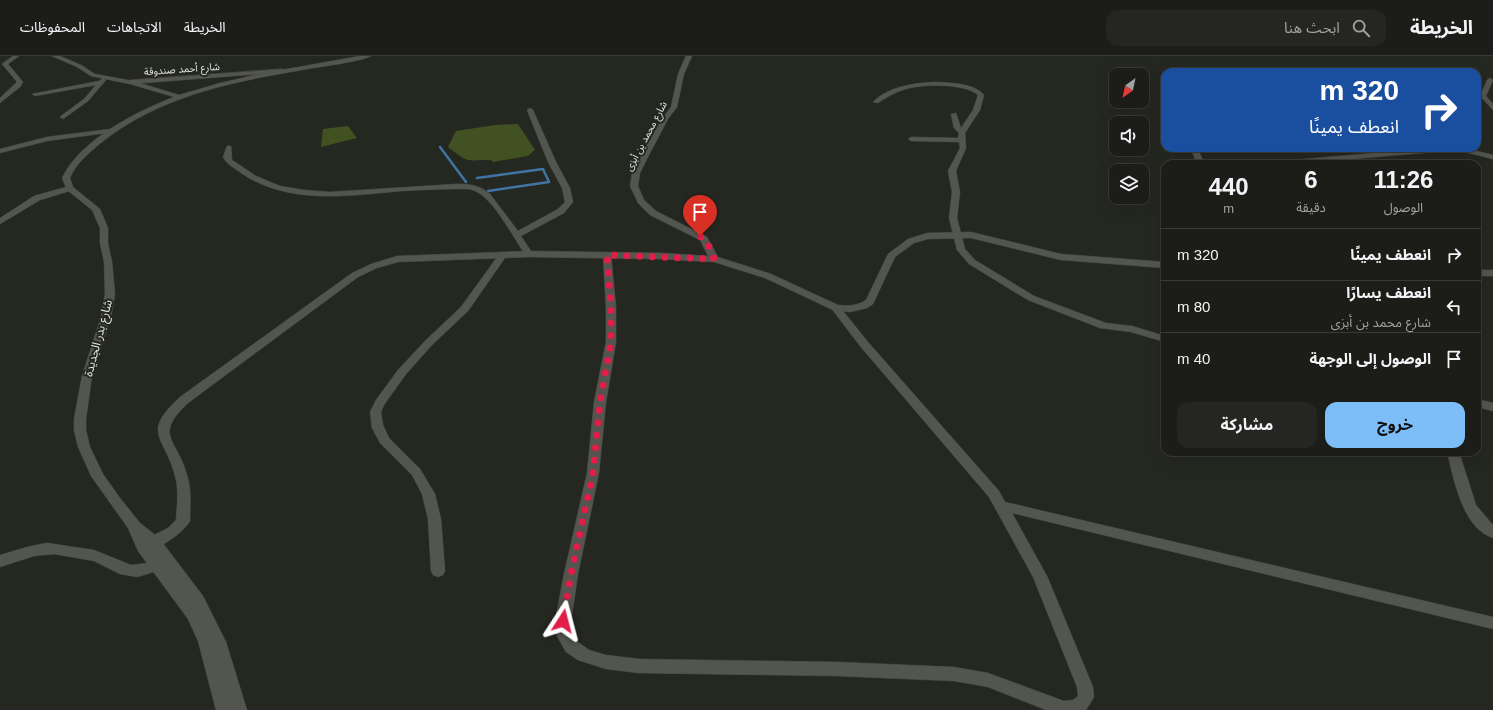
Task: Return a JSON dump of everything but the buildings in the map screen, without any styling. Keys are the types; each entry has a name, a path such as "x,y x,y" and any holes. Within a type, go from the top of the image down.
{"street":[{"path":"0,101 18,86 20,82 5,64 16,56"},
{"path":"55,56 79,66 103,80"},
{"path":"0,222 37,198 70,188 66,181 68,173 86,153 121,123 177,98 197,92 282,71 368,56"},
{"name":"شارع محمد بن أبزى","path":"689,56 682,74 674,107 665,119 644,157 636,173 634,186 641,201 653,213 693,232 704,239 714,259"},
{"name":"شارع أحمد صندوقة","path":"131,82 282,71"},
{"path":"63,117 86,100 103,80"},
{"path":"35,94 103,80 131,82 160,92 162,95 177,98"},
{"path":"1490,80 1483,96 1493,108"},
{"path":"876,102 896,90 919,86 946,84 975,90 981,95 980,102 962,137"},
{"path":"516,235 561,211 569,202 566,188 552,162 530,110"},
{"path":"954,114 957,128 962,137 963,148 955,162 952,174 956,192 953,218 961,250 972,262 1031,298 1104,326 1132,329 1161,338"},
{"path":"0,151 47,139 111,131"},
{"path":"911,139 962,137"},
{"path":"229,147 227,157 229,161 254,179 309,194 423,187 476,189 487,196 529,254"},
{"path":"1316,160 1410,152"},
{"path":"1472,152 1493,157"},
{"name":"شارع بدر الجديدة","path":"70,188 96,209 104,228 110,294 106,317 87,376 80,419 80,430 84,447 97,476 149,545 198,600 218,642 239,710"},
{"path":"149,545 173,532 183,522 181,475 162,431 163,422 167,415 184,400 332,291 364,270 389,261 409,258 529,254 714,259 763,274 836,308 858,308 870,302 891,256 905,245 927,236 956,234 985,237 1061,257 1161,264"},
{"path":"438,571 432,503 424,483 408,462 390,447 381,436 377,426 375,414 388,391 409,364 435,336 458,316 503,255"},
{"path":"607,255 611,308 611,342 600,402 593,473 571,574 563,621 565,636 572,647 584,655 606,662 639,666 838,669 954,674 988,680 1064,708 1073,709 1082,705 1085,699 1085,687 1040,576 994,494 864,344 836,308"},
{"path":"1481,273 1493,273"},
{"path":"1481,404 1493,407"},
{"path":"1454,456 1469,508 1482,524 1493,533"},
{"path":"1000,506 1493,623"},
{"path":"0,561 23,554 53,549 100,557 122,569 135,571 164,563"},
{"name":"شارع بدر الجديدة","path":"164,563 194,615 206,641 224,710"}],"green space":[{"path":"518,124 535,150 528,156 493,162 491,160 468,160 464,159 448,147 456,131 495,125"},
{"path":"348,126 357,138 321,147 323,129"}],"waterway":[{"path":"440,147 466,182"},
{"path":"477,178 543,169 549,182 488,191"}],"route":[{"path":"563,621 571,574 593,473 600,402 611,342 612,327 607,280 607,255 714,259 708,244 700,236"}]}
